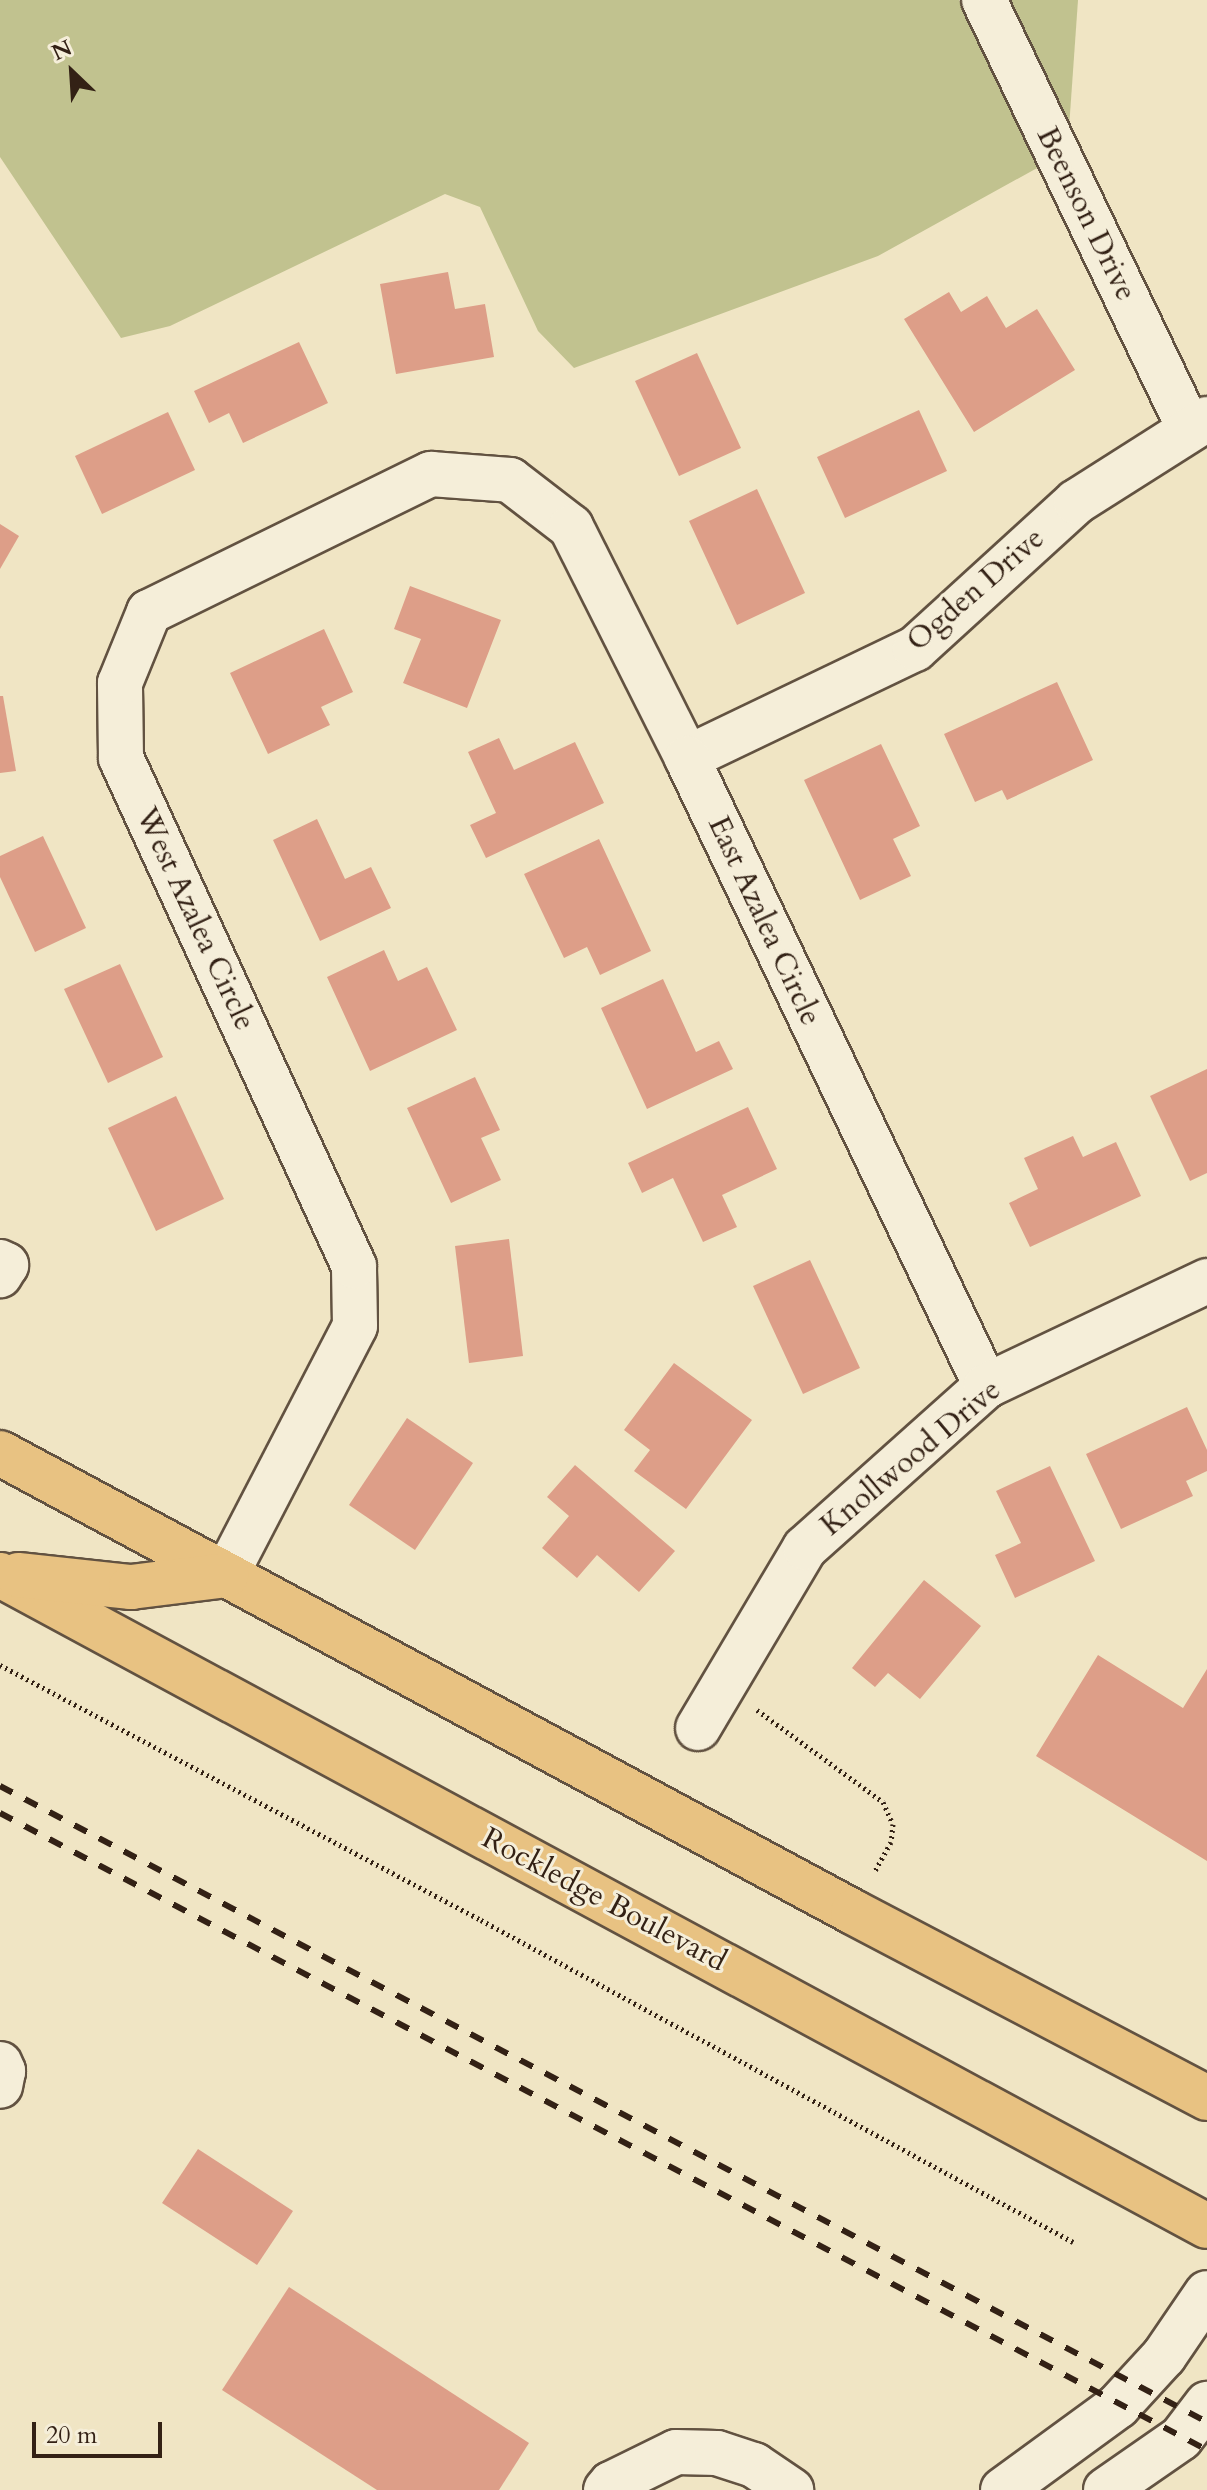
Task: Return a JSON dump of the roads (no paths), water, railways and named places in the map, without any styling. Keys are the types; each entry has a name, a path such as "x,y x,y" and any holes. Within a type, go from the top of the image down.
{"main road":[{"path":"0,1453 853,1912 1207,2098"},
{"path":"0,1574 131,1587 226,1575"},
{"name":"Rockledge Boulevard","path":"0,1574 1207,2226"}],"street":[{"name":"Beenson Drive","path":"984,0 1198,424"},
{"name":"Ogden Drive","path":"687,758 915,649 1076,502 1198,424"},
{"name":"West Azalea Circle","path":"226,1575 355,1326 354,1266 121,758 120,683 149,612 431,474 510,480"},
{"name":"East Azalea Circle","path":"510,480 571,527 687,758 986,1386"},
{"path":"0,1262 6,1265 0,1275"},
{"name":"Knollwood Drive","path":"698,1728 805,1548 986,1386 1207,1281"},
{"path":"0,2064 3,2071 0,2086"},
{"path":"1003,2490 1118,2406 1164,2356 1207,2293"},
{"path":"1106,2490 1181,2438 1207,2404"},
{"path":"606,2490 611,2484 676,2452 717,2453 754,2465 791,2490"}],"railway":[{"path":"0,1786 1207,2422"},
{"path":"0,1813 1207,2450"}]}
